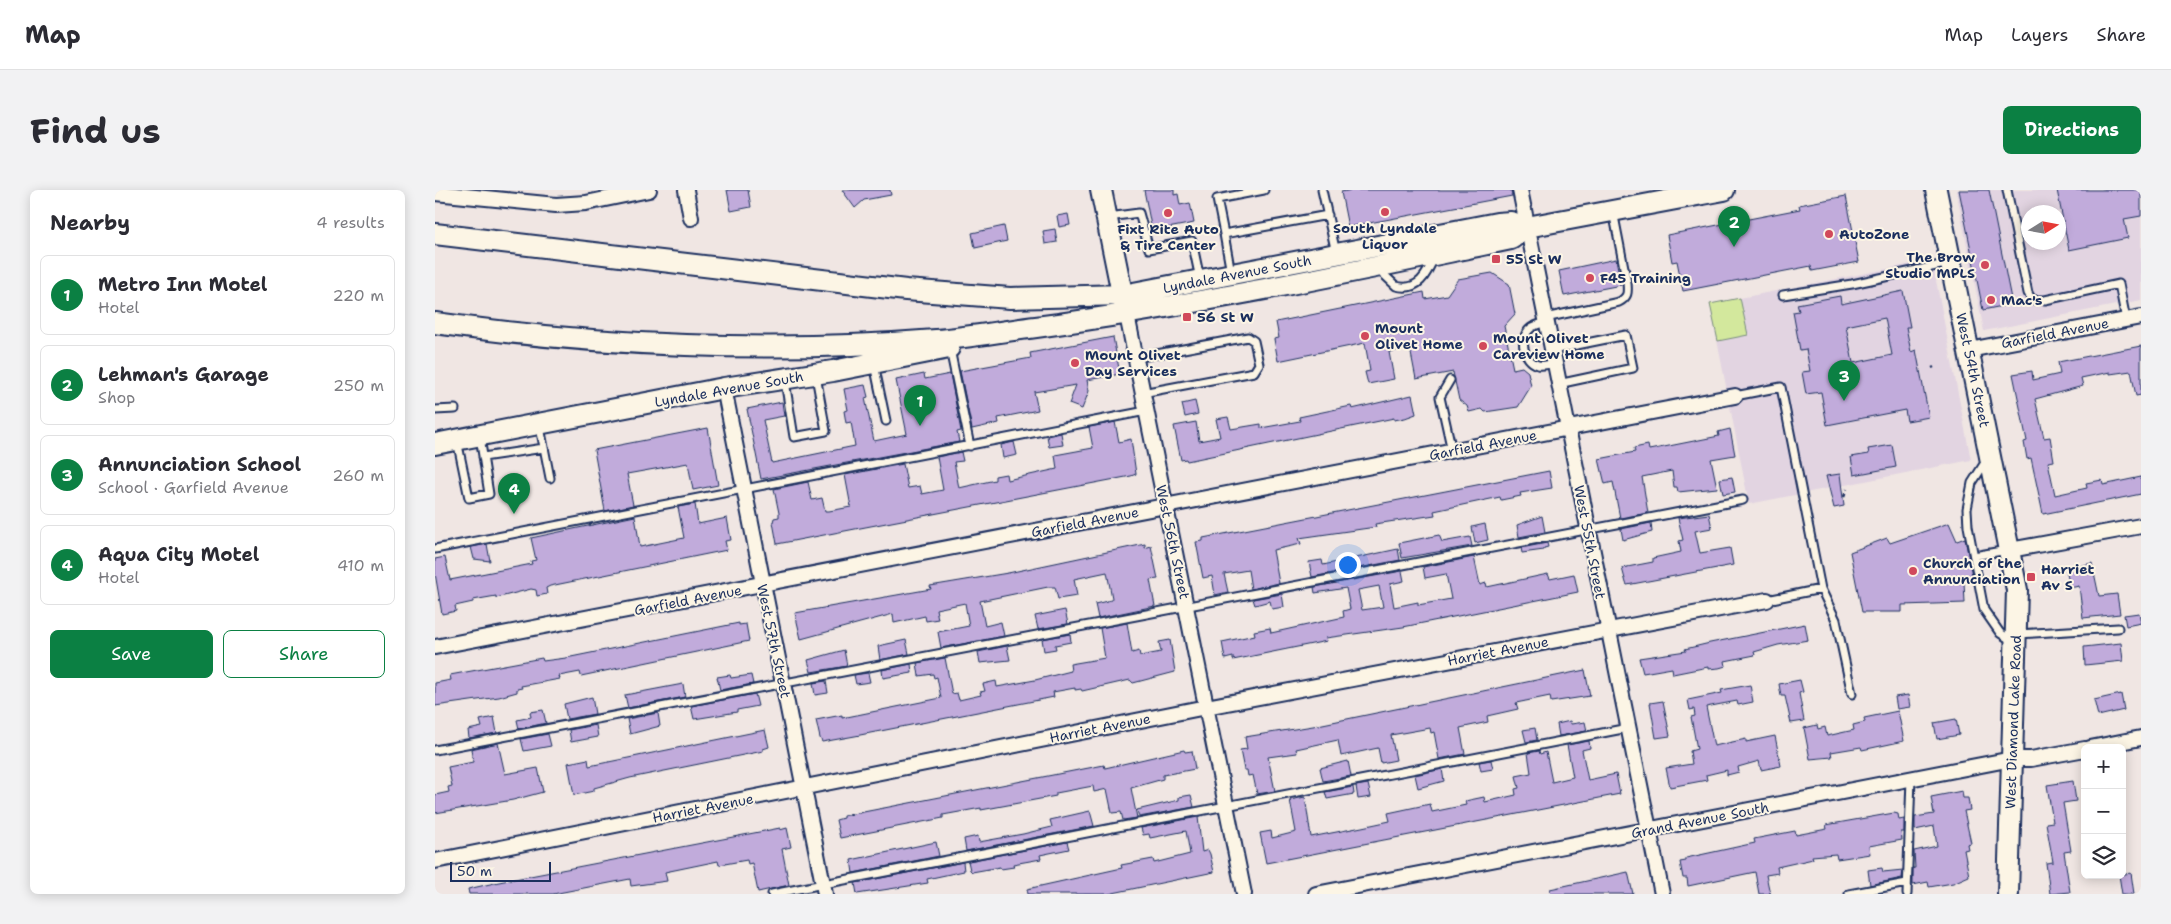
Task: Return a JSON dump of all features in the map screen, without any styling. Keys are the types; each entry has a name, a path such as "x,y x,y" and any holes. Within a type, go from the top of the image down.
{"main road":[{"name":"West 56th Street","path":"1101,190 1105,217 1125,305"},
{"name":"Lyndale Avenue South","path":"1125,305 1201,281 1231,275 1338,264 1376,267 1506,240 1527,227 1724,190"},
{"name":"West 54th Street","path":"1936,190 2010,550"},
{"name":"Lyndale Avenue South","path":"435,444 724,388 874,364 948,343 1022,329 1125,305 1338,264 1497,223 1511,222 1527,227"},
{"path":"435,234 945,294 1036,298 1125,305"},
{"path":"435,323 537,336 653,343 800,345 948,343"},
{"name":"West Diamond Lake Road","path":"2008,894 2017,590 2010,550"}],"street":[{"path":"435,193 556,205 586,203 649,190"},
{"path":"686,190 691,218"},
{"name":"West 55th Street","path":"1520,190 1607,630 1662,894"},
{"name":"West 56th Street","path":"1125,305 1244,894"},
{"name":"Garfield Avenue","path":"1969,350 2141,317"},
{"name":"West 57th Street","path":"724,388 824,889"},
{"name":"Garfield Avenue","path":"435,647 762,586 1735,396"},
{"path":"2010,550 2141,526"},
{"name":"Harriet Avenue","path":"435,861 1206,706 1767,600"},
{"path":"2110,744 2141,738"},
{"name":"Grand Avenue South","path":"1316,894 1649,831 2011,758 2031,759 2081,750"}],"lane":[{"path":"1231,275 1217,199 1264,190"},
{"path":"1322,190 1338,264"},
{"path":"2007,190 2028,293 2032,300 2045,300 2119,284 2126,320"},
{"path":"1558,384 1633,368 1626,335 1536,364 1527,357 1524,349 1528,331 1533,326 1545,320 1619,302 1625,298 1628,292 1627,284 1613,211"},
{"path":"1105,217 1139,213 1149,249 1192,241 1196,267 1201,281"},
{"path":"1224,234 1328,215"},
{"path":"1783,295 1852,284 1951,263"},
{"path":"1135,358 1248,337 1254,341 1259,364 1254,372 1142,393"},
{"path":"948,343 970,446"},
{"path":"874,364 886,422"},
{"path":"784,378 794,437 826,431 816,374"},
{"path":"1450,380 1442,391 1441,404 1452,450"},
{"path":"1735,396 1781,387 1821,589 1836,620 1851,694"},
{"path":"435,410 455,409"},
{"path":"435,549 1146,411"},
{"path":"539,424 550,478"},
{"path":"457,440 469,498 489,494 480,435"},
{"path":"483,457 544,448"},
{"path":"1991,455 1972,483 1967,509 1968,526 1985,610 2000,633 2016,638 2118,628"},
{"path":"435,750 1587,528 1743,500"},
{"path":"1974,556 2010,550"},
{"path":"1767,600 1821,589"},
{"path":"772,894 824,889 1226,806 1627,728"},
{"path":"1907,894 1911,778"},
{"path":"1849,894 1907,883"}],"path":[{"path":"1844,497 1847,490"}],"shaded area":[{"path":"1956,190 2141,190 2141,300 1984,331"},
{"path":"1932,260 1971,460 1749,504 1710,304"}],"green space":[{"path":"1740,298 1748,335 1718,341 1710,304"}],"building":[{"path":"727,190 748,190 751,207 731,211"},
{"path":"842,190 890,190 891,195 864,200 855,208"},
{"path":"1144,190 1174,190 1174,195 1178,194 1180,205 1190,203 1194,223 1152,231"},
{"name":"South Lyndale Liquor","path":"1352,190 1511,190 1512,196 1348,227 1341,192"},
{"path":"1959,190 1989,190 2012,304 1983,310"},
{"path":"2057,190 2141,190 2141,216 2124,219 2128,238 2069,250 2066,235 2066,205 2060,205"},
{"path":"1846,196 1859,262 1812,271 1811,266 1683,291 1677,261 1672,262 1667,235 1800,209 1799,205"},
{"path":"1068,214 1070,225 1059,227 1057,216"},
{"path":"1004,226 1007,241 975,248 972,233"},
{"path":"1055,229 1057,242 1045,244 1043,231"},
{"name":"F45 Training","path":"1616,259 1621,285 1564,296 1559,271"},
{"path":"1492,273 1509,284 1515,314 1504,326 1513,369 1522,367 1528,372 1531,386 1518,407 1485,412 1482,409 1469,412 1467,406 1459,400 1453,372 1416,379 1410,348 1389,352 1394,379 1368,384 1365,372 1370,371 1365,343 1278,361 1274,339 1279,338 1276,322 1424,292 1425,299 1447,295 1458,279"},
{"path":"1903,291 1910,327 1906,327 1911,352 1916,350 1929,417 1907,421 1905,410 1827,425 1821,392 1806,394 1802,372 1810,371 1806,349 1800,350 1793,312 1799,311 1797,304 1840,296 1841,304","holes":["1885,318 1892,355 1853,363 1846,326"]},
{"path":"1113,337 1120,374 1087,380 1089,391 1082,409 1069,404 1076,385 1034,392 1038,410 998,418 999,423 972,429 960,371 1031,358 1030,353"},
{"path":"2141,346 2141,395 2136,396 2131,371 2110,374 2110,372 2081,378 2083,386 2035,399 2044,438 2050,437 2054,461 2048,462 2055,495 2087,488 2086,483 2102,480 2103,485 2141,477 2141,494 2043,514 2031,458 2027,459 2024,442 2027,441 2013,374 2032,371 2033,380 2060,374 2058,362"},
{"path":"924,374 925,379 950,374 961,431 957,432 959,442 761,479 747,409 782,402 784,416 763,420 772,463 855,446 851,422 846,423 844,411 848,410 844,389 865,385 868,397 865,398 874,441 907,434 896,380"},
{"path":"1412,395 1416,414 1405,418 1394,420 1394,418 1187,461 1186,459 1181,460 1174,426 1196,422 1199,441 1220,437 1216,419 1228,417 1231,429 1261,424 1261,428 1300,421 1299,417 1351,406 1352,409"},
{"path":"1195,401 1198,414 1185,417 1182,404"},
{"path":"1115,422 1119,442 1131,439 1136,474 1131,476 777,544 773,522 774,518 779,517 779,513 774,489 808,482 812,500 822,498 825,511 851,507 845,475 903,464 908,488 920,486 922,494 943,490 937,457 961,452 963,461 954,462 959,488 995,480 995,476 1006,474 1007,480 1057,469 1055,455 1093,448 1089,427"},
{"path":"708,428 718,485 693,490 688,463 627,474 633,505 605,511 594,450"},
{"path":"1730,429 1735,455 1711,459 1717,488 1678,492 1677,487 1674,487 1672,471 1642,477 1648,513 1620,518 1613,482 1605,484 1599,459 1635,452 1634,448 1648,445 1649,450 1719,436 1718,432"},
{"path":"1061,433 1063,445 1049,447 1047,436"},
{"path":"1014,442 1017,455 1003,458 1001,445"},
{"path":"1892,445 1896,467 1854,475 1851,457 1869,454 1868,449"},
{"path":"1549,471 1552,488 1520,493 1521,496 1501,500 1500,497 1434,511 1435,515 1375,524 1376,527 1299,538 1301,544 1273,550 1279,583 1251,589 1248,570 1224,574 1228,592 1215,595 1212,576 1203,578 1196,542 1203,541 1203,538"},
{"path":"1840,474 1844,506 1834,508 1826,476"},
{"path":"1732,477 1735,492 1723,494 1720,479"},
{"path":"695,504 698,524 727,518 731,540 725,541 727,550 550,586 546,588 547,594 537,596 536,590 531,589 496,598 496,596 473,600 473,602 455,606 456,611 442,614 435,573 435,559 445,557 450,580 532,564 531,561 536,560 531,538 635,516 640,547 684,538 678,507"},
{"path":"1709,514 1712,528 1695,531 1700,553 1730,548 1733,565 1627,585 1622,568 1653,562 1653,558 1681,552 1679,541 1683,540 1678,518"},
{"path":"1542,516 1545,532 1519,537 1517,525"},
{"path":"1651,523 1652,532 1623,540 1621,529"},
{"name":"Church of the Annunciation","path":"1949,523 1957,541 1965,538 1973,581 1964,582 1965,603 1902,605 1902,612 1862,612 1850,552 1887,538 1890,543"},
{"path":"1485,524 1488,540 1475,543 1472,527"},
{"path":"1439,535 1442,542 1470,537 1472,546 1402,558 1399,543"},
{"path":"1547,543 1548,547 1544,548 1544,550 1522,553 1521,548"},
{"path":"487,544 490,561 474,559 471,547"},
{"path":"1145,544 1145,548 1151,546 1158,579 1150,580 1155,606 1098,618 1095,604 1111,600 1112,598 1107,572 1074,579 1077,596 1058,599 1055,587 1048,587 980,601 985,626 1001,622 1004,636 941,648 938,632 969,626 965,603 936,609 938,619 926,621 925,616 894,623 893,614 801,639 795,613 931,589 930,586 1008,573"},
{"path":"1398,549 1400,560 1312,577 1309,562 1322,560 1323,565"},
{"path":"1474,557 1480,585 1486,583 1487,587 1548,574 1550,579 1574,574 1578,592 1403,627 1326,638 1327,641 1233,660 1233,657 1225,659 1222,642 1255,635 1254,631 1270,628 1271,633 1344,617 1343,611 1350,609 1346,588 1315,593 1314,587 1402,571 1404,581 1390,584 1394,607 1418,602 1418,605 1451,599 1446,574 1425,578 1423,567","holes":["1379,586 1383,607 1362,610 1358,590"]},
{"path":"2092,563 2099,596 2117,594 2120,614 2083,618 2079,586 2070,588 2066,569"},
{"path":"1282,594 1284,607 1272,609 1270,601 1255,605 1253,599"},
{"path":"1065,610 1068,624 1038,629 1035,616"},
{"path":"2139,613 2141,623 2126,626 2124,615"},
{"path":"739,623 739,625 746,624 749,641 581,676 580,672 559,676 560,679 521,686 522,688 517,689 517,692 499,697 435,706 435,683 451,680 450,675 542,658 543,661 566,658"},
{"path":"1127,623 1132,653 1139,651 1140,656 1161,652 1159,642 1170,640 1175,672 1133,683 1130,680 1082,691 1081,689 1075,690 1075,688 1053,692 1054,697 855,736 822,742 820,738 816,720 842,715 842,718 941,698 937,677 934,678 933,674 919,676 917,663 945,658 952,694 957,693 959,700 981,695 980,692 985,691 983,684 996,681 997,687 1035,680 1071,671 1070,664 1105,658 1100,628"},
{"path":"1805,624 1808,640 1778,645 1754,652 1755,655 1725,661 1726,666 1719,668 1708,669 1708,667 1673,674 1672,668 1643,673 1639,658 1686,651 1685,649 1710,643"},
{"path":"1070,634 1071,642 1055,645 1056,649 1044,651 1042,639"},
{"path":"906,640 909,654 880,660 878,646"},
{"path":"2121,643 2123,661 2085,665 2084,647"},
{"path":"1007,646 1010,660 980,663 978,652"},
{"path":"844,650 847,666 811,672 808,660"},
{"path":"911,664 912,673 883,678 882,670"},
{"path":"1585,670 1590,696 1551,702 1550,696 1516,703 1518,709 1487,716 1488,722 1460,728 1465,754 1439,759 1434,732 1431,733 1430,728 1391,735 1396,760 1381,763 1378,748 1341,756 1338,740 1296,749 1297,753 1268,757 1275,791 1257,794 1253,775 1248,776 1247,770 1244,770 1240,750 1247,749 1245,737 1313,726"},
{"path":"868,673 870,682 856,684 854,675"},
{"path":"730,675 731,678 751,675 753,684 720,690 717,677"},
{"path":"1800,680 1803,692 1799,693 1804,721 1791,723 1785,696 1781,696 1779,684"},
{"path":"826,681 828,693 815,695 813,683"},
{"path":"683,684 685,697 628,708 625,695"},
{"path":"1750,685 1753,702 1738,705 1737,701 1706,707 1714,746 1746,739 1746,742 1775,736 1781,766 1761,770 1759,761 1738,767 1739,772 1727,775 1727,770 1706,775 1707,780 1670,787 1666,768 1692,764 1690,751 1697,749 1691,717 1695,716 1694,709 1690,710 1688,700 1722,693 1721,690"},
{"path":"755,694 758,706 737,710 737,712 694,719 691,706"},
{"path":"2121,694 2124,710 2098,716 2094,700"},
{"path":"1908,695 1910,707 1897,709 1895,697"},
{"path":"592,697 595,714 567,719 564,704"},
{"path":"1663,701 1670,736 1656,738 1650,703"},
{"path":"543,710 546,723 519,729 517,720 531,717 530,712"},
{"path":"1898,711 1904,741 1862,750 1861,747 1831,752 1832,757 1810,759 1804,728 1817,725 1818,729 1825,727 1827,736 1854,730 1853,725 1865,722 1864,718"},
{"path":"658,713 660,726 630,734 627,719"},
{"path":"494,717 497,733 469,738 468,730 482,727 480,720"},
{"path":"1956,719 1959,735 1937,739 1934,723"},
{"path":"1570,721 1571,724 1585,722 1587,731 1559,736 1557,724"},
{"path":"596,725 598,737 571,742 569,730"},
{"path":"1535,728 1537,740 1526,742 1523,730"},
{"path":"765,730 769,747 763,749 763,751 630,778 594,788 594,791 574,795 568,763 588,759 589,766"},
{"path":"548,734 551,746 524,751 521,739"},
{"path":"1589,741 1590,748 1582,750 1588,780 1616,774 1620,794 1266,863 1260,833 1271,831 1272,838 1296,832 1290,800 1305,797 1311,837 1362,827 1390,821 1388,813 1430,804 1432,812 1466,805 1465,801 1484,797 1485,802 1516,795 1515,789 1519,788 1516,776 1531,773 1528,753 1539,751 1540,754 1546,752 1552,782 1573,777 1567,745"},
{"path":"498,743 505,774 538,768 543,792 513,800 435,813 435,795 449,792 448,787 452,786 448,767 473,762 471,749"},
{"path":"1184,750 1185,752 1192,751 1195,769 1163,775 1163,779 1131,788 1137,818 1123,820 1121,812 1112,813 1107,789 1094,792 1093,786 1056,793 1056,796 943,815 943,818 840,838 836,820 843,818 843,816 1104,765 1105,768"},
{"path":"1491,760 1493,769 1481,771 1479,762"},
{"path":"1348,761 1351,776 1323,781 1320,768"},
{"path":"1442,769 1444,781 1418,788 1415,775"},
{"path":"2073,781 2076,801 2063,803 2071,851 2064,852 2070,892 2050,894 2046,863 2053,862 2046,823 2053,822 2047,785"},
{"path":"1368,784 1371,797 1358,799 1356,786"},
{"path":"1353,787 1354,794 1327,799 1325,792"},
{"path":"1962,791 1963,798 1968,798 1970,810 1964,811 1971,843 1967,844 1968,849 1964,850 1969,876 1953,883 1929,887 1928,882 1913,885 1914,851 1937,846 1934,826 1915,830 1915,817 1934,814 1931,797"},
{"path":"1191,795 1194,807 1139,817 1137,810 1179,800 1179,797"},
{"path":"1090,811 1094,826 966,851 964,839 978,836 979,842 1023,834 1052,827 1050,820"},
{"path":"1894,813 1898,814 1899,820 1904,819 1904,832 1901,832 1902,840 1869,846 1870,854 1837,859 1836,854 1812,856 1813,859 1777,867 1778,873 1766,875 1770,894 1759,894 1755,872 1688,886 1687,878 1683,878 1680,862 1686,861 1686,858 1755,843 1754,839 1795,831 1796,835 1827,829 1826,825"},
{"path":"1198,817 1202,852 1208,850 1214,872 1108,894 1028,894 1027,889 1122,868 1121,865 1153,859 1154,863 1190,854 1186,831 1150,838 1149,834 1143,835 1141,828"},
{"path":"780,828 780,830 787,828 791,847 782,849 789,885 758,892 752,863 748,864 747,860 719,865 718,861 665,872 667,881 631,886 630,879 553,894 469,894 468,889 499,882"},
{"path":"936,842 939,856 853,873 851,860"},
{"path":"1067,842 1069,849 1040,855 1041,859 1013,864 1014,867 1001,869 1000,867 972,872 970,870 968,861"},
{"path":"963,862 964,871 927,879 928,883 857,894 855,883"},
{"path":"1882,868 1883,872 1903,870 1902,878 1870,885 1868,870"},
{"path":"1628,872 1633,894 1551,894 1550,889"},
{"path":"2131,873 2134,894 2122,894 2120,879 2126,879 2126,874"}],"place":[{"name":"South Lyndale Liquor","path":"1385,212"},
{"name":"Fixt Rite Auto & Tire Center","path":"1168,213"},
{"name":"AutoZone","path":"1829,234"},
{"name":"Lehman's Garage","path":"1734,247"},
{"name":"55 St W","path":"1496,259"},
{"name":"The Brow Studio MPLS","path":"1985,265"},
{"name":"F45 Training","path":"1590,278"},
{"name":"Mac's","path":"1991,300"},
{"name":"56 St W","path":"1187,317"},
{"name":"Mount Olivet Home","path":"1365,336"},
{"name":"Mount Olivet Careview Home","path":"1483,346"},
{"name":"Mount Olivet Day Services","path":"1075,363"},
{"name":"Annunciation School","path":"1844,401"},
{"name":"Metro Inn Motel","path":"920,426"},
{"name":"Aqua City Motel","path":"514,514"},
{"name":"Church of the Annunciation","path":"1913,571"},
{"name":"Harriet Av S","path":"2031,577"}]}
